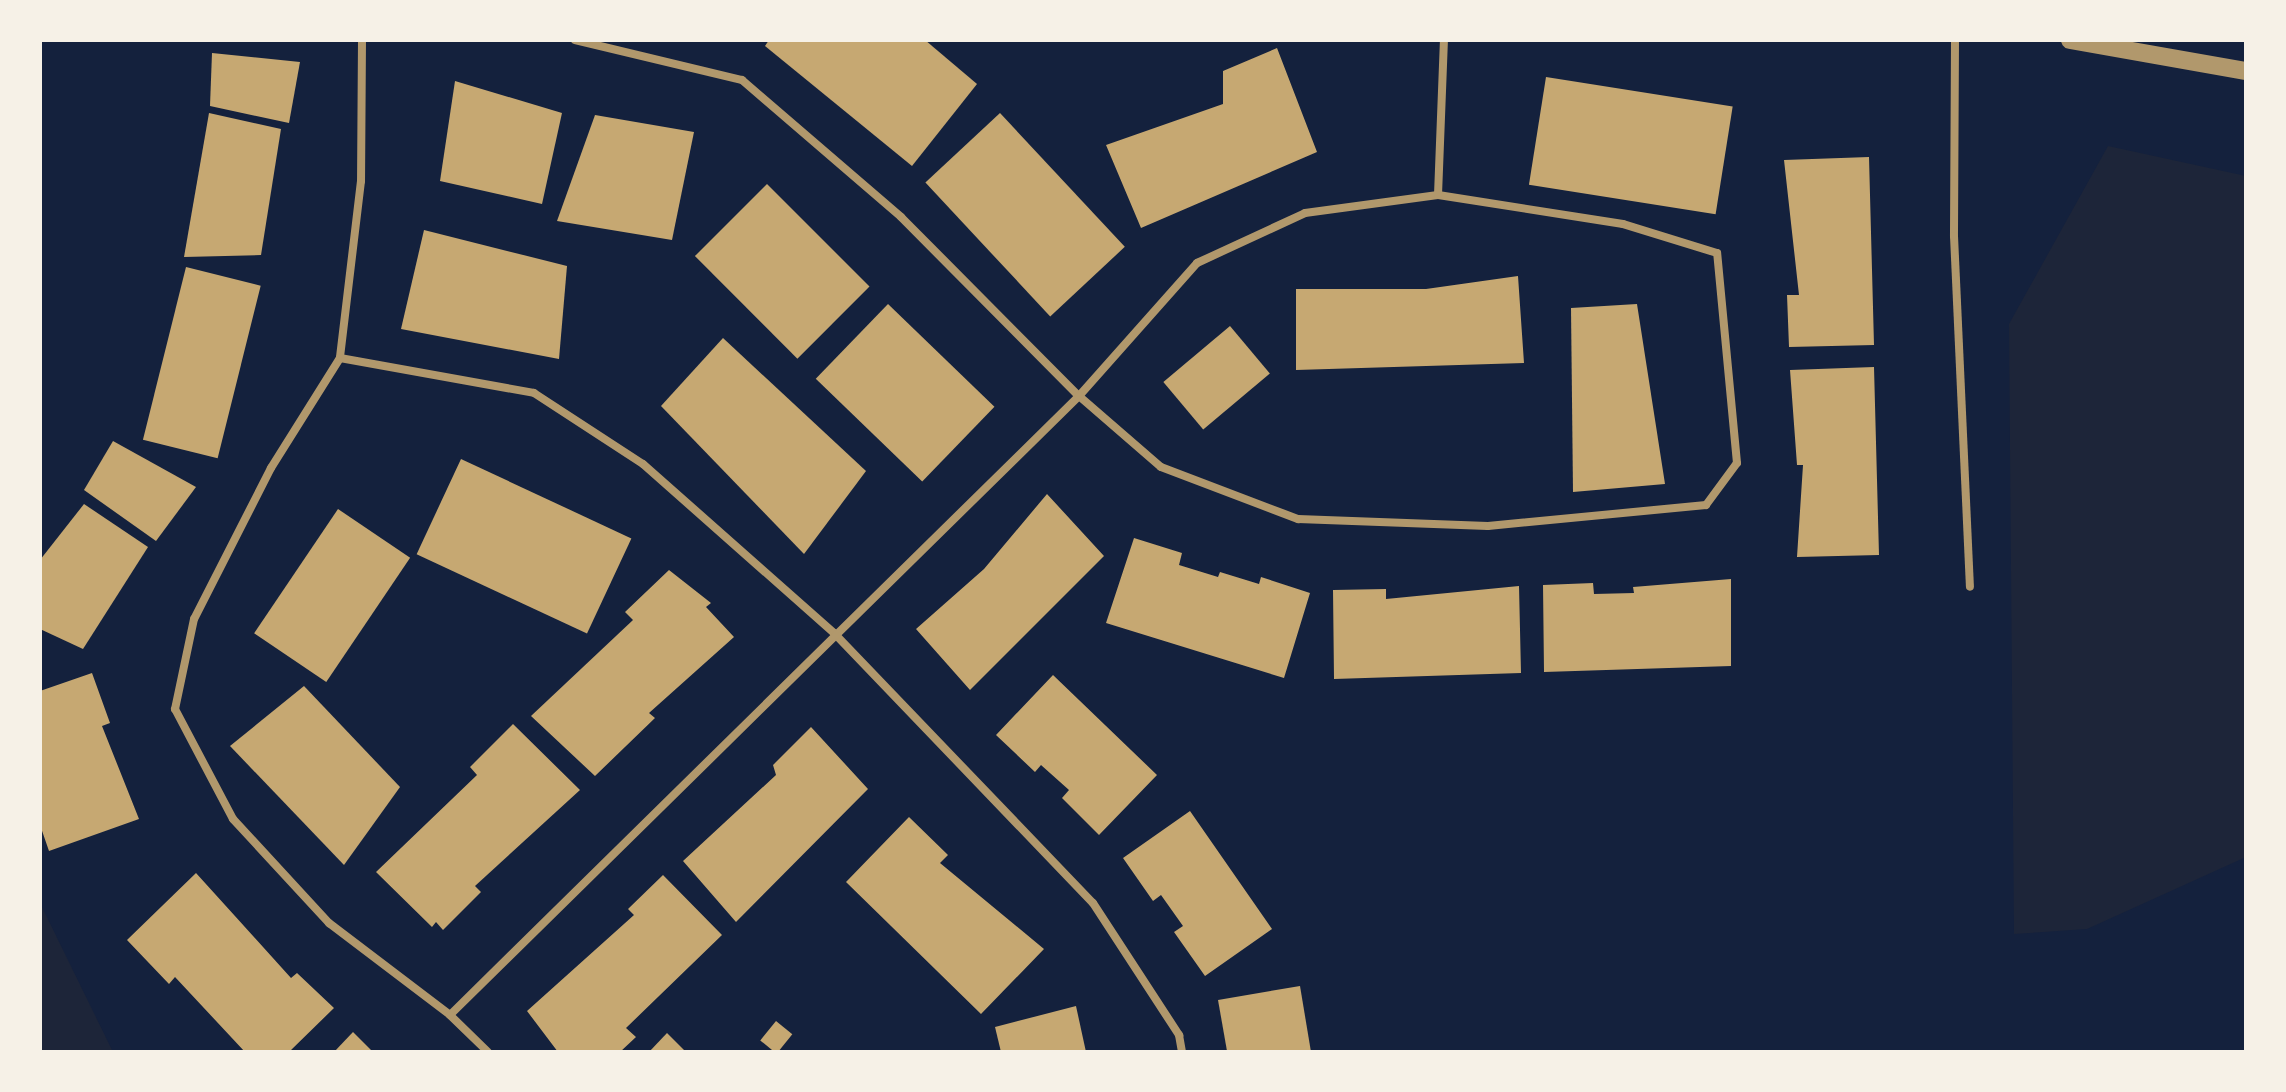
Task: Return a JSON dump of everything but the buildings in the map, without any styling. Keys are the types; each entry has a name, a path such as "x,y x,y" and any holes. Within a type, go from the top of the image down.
{"street":[{"path":"2070,40 2246,71"}],"lane":[{"path":"362,40 361,180 340,358 271,468 194,619 175,709 232,819 329,923 450,1015 488,1052"},
{"path":"450,1015 834,633 1080,396 1197,263 1305,213 1438,196 1623,224 1717,253 1737,462 1706,505 1488,526 1298,519 1160,467 1080,396 901,217 742,80 575,40"},
{"path":"1438,196 1444,40"},
{"path":"1955,40 1954,236 1970,587"},
{"path":"340,358 534,393 643,464 834,633 1093,903 1179,1035 1182,1052"}],"shaded area":[{"path":"2108,146 2246,176 2246,857 2087,929 2014,934 2009,324"},
{"path":"40,903 113,1052 40,1052"}]}
